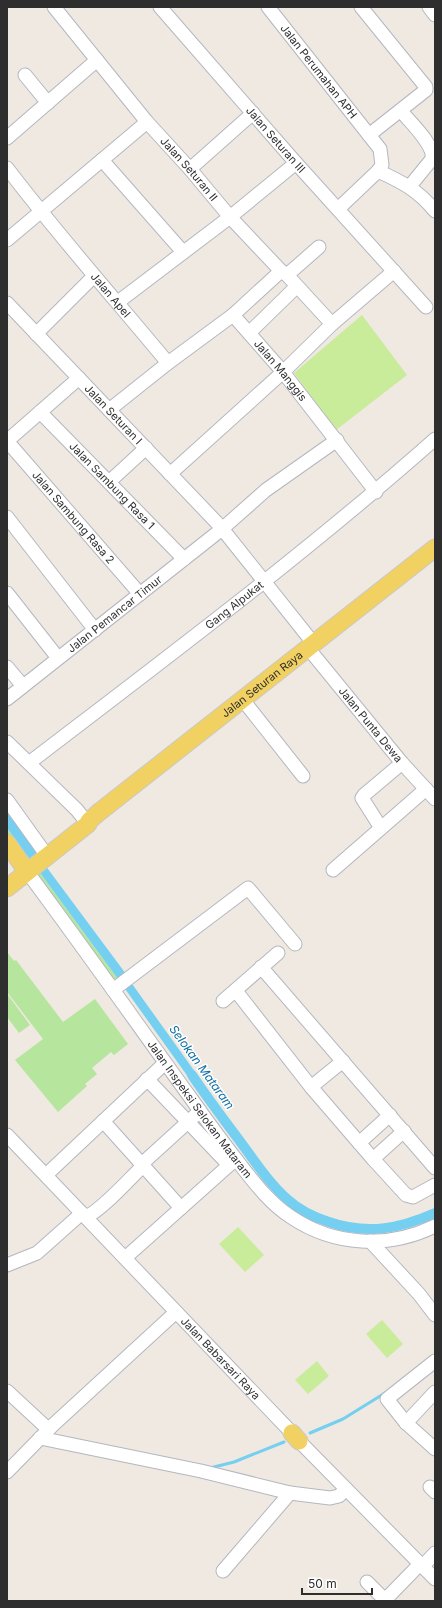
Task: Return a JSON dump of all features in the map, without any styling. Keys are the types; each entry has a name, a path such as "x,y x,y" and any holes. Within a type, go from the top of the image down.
{"main road":[{"name":"Jalan Seturan Raya","path":"7,888 34,864 435,548"},
{"name":"Jalan Inspeksi Selokan Mataram","path":"7,843 34,864"}],"street":[{"name":"Jalan Seturan II","path":"54,7 147,122 190,169 230,218 332,324"},
{"name":"Jalan Seturan III","path":"160,7 296,163 426,307"},
{"name":"Jalan Perumahan APH","path":"268,7 380,149 382,165 378,171"},
{"path":"360,7 426,87 426,90 369,135"},
{"path":"429,7 435,14"},
{"path":"7,138 97,60"},
{"path":"25,75 48,103"},
{"path":"401,111 428,143 433,156 410,186"},
{"path":"190,169 253,114"},
{"path":"7,240 147,122"},
{"path":"102,160 183,252"},
{"path":"118,302 230,218 296,163"},
{"name":"Jalan Apel","path":"7,168 40,212 118,302 168,363"},
{"path":"338,209 378,171 410,186 418,192 435,211"},
{"path":"109,410 319,247"},
{"path":"170,474 283,372 332,324 394,271"},
{"path":"36,334 94,276"},
{"path":"249,333 292,291"},
{"name":"Jalan Seturan I","path":"7,303 221,528"},
{"name":"Jalan Manggis","path":"233,315 283,372 376,492"},
{"path":"7,441 79,378"},
{"name":"Jalan Sambung Rasa 1","path":"40,412 184,559"},
{"name":"Gang Alpukat","path":"29,764 264,582 376,492 435,439"},
{"name":"Jalan Pemancar Timur","path":"7,699 184,559 266,490 337,440"},
{"name":"Jalan Sambung Rasa 2","path":"7,441 140,594"},
{"path":"109,482 146,448"},
{"path":"7,518 95,630"},
{"path":"221,528 264,582 311,646"},
{"path":"7,592 58,658"},
{"name":"Jalan Punta Dewa","path":"311,646 402,763 435,799"},
{"path":"7,667 23,686"},
{"path":"243,700 304,776"},
{"path":"7,742 77,810 87,822"},
{"path":"381,828 362,798 402,763"},
{"path":"333,870 426,789"},
{"path":"7,800 34,864"},
{"name":"Jalan Inspeksi Selokan Mataram","path":"34,864 121,984 165,1063 200,1111 232,1162 267,1198 292,1218 311,1229 340,1239 370,1241 401,1237 433,1229"},
{"path":"121,984 248,888 295,944"},
{"path":"223,1002 278,954"},
{"path":"261,968 435,1168"},
{"path":"236,990 311,1087 372,1159 410,1197 413,1197 435,1185"},
{"path":"311,1087 343,1061"},
{"path":"46,1175 165,1063"},
{"path":"125,1258 232,1162 188,1122 147,1079"},
{"path":"7,1265 38,1253 89,1211 200,1111"},
{"path":"359,1143 390,1115"},
{"path":"103,1121 143,1163 181,1208"},
{"path":"372,1159 404,1131"},
{"name":"Jalan Babarsari Raya","path":"7,1135 346,1490 435,1579"},
{"path":"370,1241 419,1294 435,1315"},
{"path":"7,1472 44,1434 176,1312"},
{"path":"435,1362 387,1399 406,1423 435,1449"},
{"path":"7,1391 44,1434 290,1493 330,1498 339,1496 346,1490"},
{"path":"406,1423 435,1392"},
{"path":"223,1571 290,1493"},
{"path":"367,1582 385,1601 435,1553"}],"green space":[{"path":"362,315 407,375 336,430 294,373"},
{"path":"7,825 27,855 23,857 7,835"},
{"path":"38,870 118,979 114,982 34,873"},
{"path":"7,952 14,961 16,960 63,1022 95,999 128,1044 114,1055 111,1052 92,1068 97,1074 85,1084 87,1086 58,1112 15,1060 43,1039 7,992"},
{"path":"8,995 30,1025 19,1033 7,1017"},
{"path":"238,1227 264,1255 245,1272 219,1244"},
{"path":"382,1320 403,1344 387,1358 366,1334"},
{"path":"317,1361 329,1376 308,1394 295,1380"}],"water":[{"path":"7,809 35,848 27,855 7,825"},
{"path":"45,865 126,974 118,979 38,870"},
{"path":"130,981 203,1083 196,1088 123,986"}],"waterway":[{"name":"Selokan Mataram","path":"7,819 41,866"},
{"name":"Selokan Mataram","path":"192,1075 269,1180 280,1193 296,1207 306,1213 343,1226 370,1229 409,1223 435,1213"},
{"path":"310,1433 343,1419 385,1393"},
{"path":"210,1468 234,1462 284,1442"}]}
